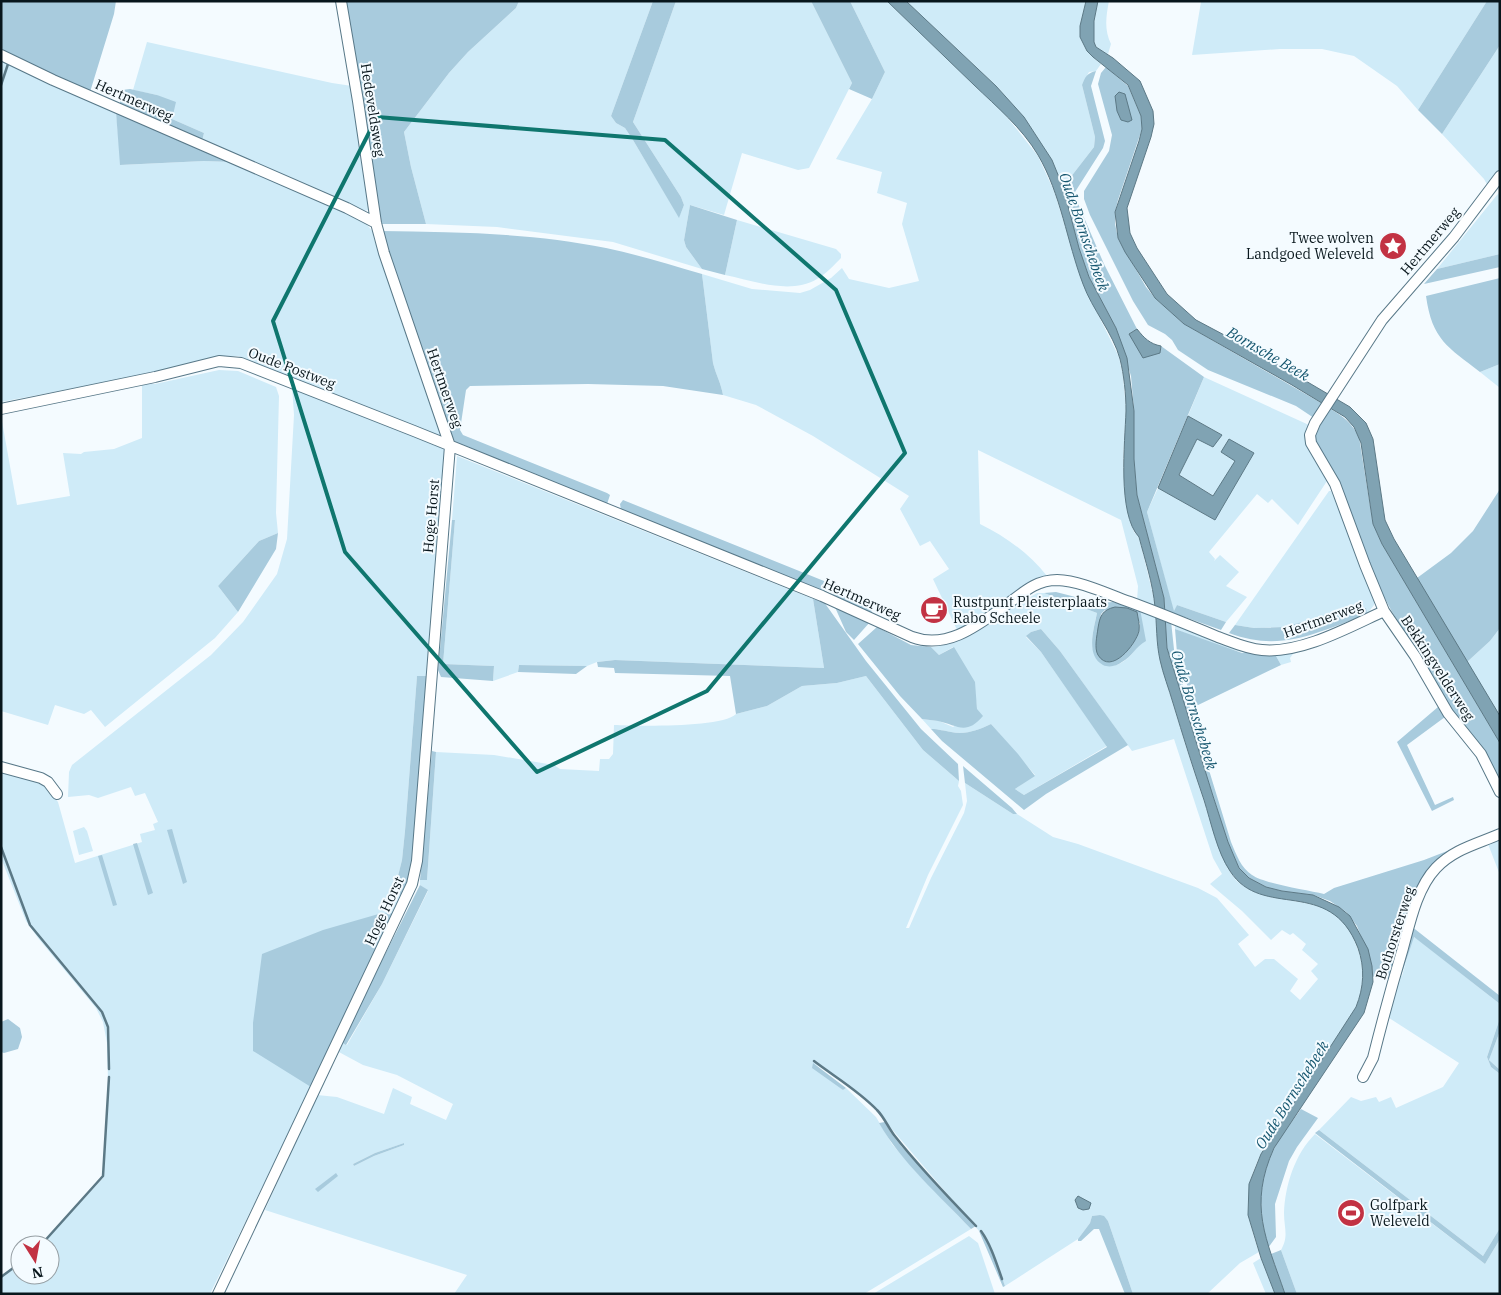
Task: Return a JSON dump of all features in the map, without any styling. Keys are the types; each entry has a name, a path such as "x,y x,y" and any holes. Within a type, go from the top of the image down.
{"street":[{"name":"Hedeveldsweg","path":"342,1 376,223"},
{"name":"Hertmerweg","path":"1,55 62,84 348,208 376,223 384,253 450,446 822,596 918,639 935,641 954,638 1030,587 1047,581 1077,583 1246,646 1263,650 1301,645 1384,611 1335,484 1311,443 1311,430 1382,320 1454,237 1500,176"},
{"name":"Oude Postweg","path":"1,409 155,377 219,361 230,361 240,363 450,446"},
{"name":"Hoge Horst","path":"218,1294 414,878 417,862 450,446"},
{"name":"Bekkingvelderweg","path":"1384,611 1448,713 1481,754 1500,792"},
{"path":"1,767 41,778 48,782 57,794"},
{"name":"Bothorsterweg","path":"1363,1077 1372,1058 1412,915 1428,878 1448,858 1473,844 1500,834"}],"highlighted area":[{"path":"377,117 665,140 836,290 905,453 707,691 537,772 345,552 273,321"}],"shaded area":[{"path":"1,1 116,1 114,14 90,92 1,50"},
{"path":"345,1 519,1 516,8 468,52 449,73 404,132 426,224 379,224"},
{"path":"519,1 653,1 611,116 616,123 625,128 679,217 684,205 681,197 633,122 676,1 811,1 852,83 809,168 798,170 742,153 724,215 690,205 684,240 686,247 702,269 613,242 497,227 426,224 404,132 449,73 468,52 516,8"},
{"path":"653,1 676,1 633,122 681,197 684,205 679,218 625,128 616,123 611,116"},
{"path":"811,1 850,1 885,72 872,99 849,89 852,83"},
{"path":"850,1 887,1 1003,112 1038,156 1054,191 1084,286 1119,357 1126,410 1123,459 1125,495 1134,532 1139,537 1156,607 1137,601 1138,586 1121,520 978,450 980,524 1016,546 1033,560 1047,576 1035,580 957,630 933,579 949,569 930,541 920,546 900,509 909,496 813,436 756,405 723,395 713,363 702,274 752,289 800,293 810,290 831,278 842,268 849,279 889,288 919,281 902,224 907,203 877,193 882,172 836,159 872,99 885,72"},
{"path":"887,1 906,1 996,86 1024,117 1052,160 1063,187 1079,248 1089,277 1116,328 1127,358 1134,411 1134,459 1137,495 1164,598 1167,648 1228,842 1239,868 1249,878 1266,887 1313,895 1339,907 1350,916 1368,949 1373,982 1364,1013 1274,1148 1266,1169 1262,1187 1261,1205 1263,1222 1266,1238 1285,1294 1275,1294 1261,1258 1248,1215 1249,1184 1261,1154 1356,1007 1363,978 1358,948 1346,926 1331,912 1314,905 1260,894 1244,886 1230,871 1221,855 1160,660 1151,581 1139,537 1132,526 1128,512 1124,477 1126,398 1123,371 1117,349 1087,293 1077,268 1052,186 1046,170 1032,145 1009,118"},
{"path":"906,1 1086,1 1080,26 1093,57 1101,64 1096,71 1089,72 1082,85 1095,137 1094,147 1063,187 1052,160 1024,117 996,86"},
{"path":"1086,1 1098,1 1094,21 1094,42 1096,47 1113,58 1140,81 1153,111 1154,124 1151,137 1127,208 1130,233 1137,248 1167,294 1196,320 1260,354 1350,407 1366,423 1373,439 1385,520 1394,539 1500,716 1500,743 1382,544 1373,524 1361,443 1354,427 1345,417 1184,324 1155,298 1125,252 1118,238 1115,212 1139,141 1142,129 1141,116 1128,85 1087,51 1080,37 1080,26"},
{"path":"1098,1 1109,1 1106,23 1111,44 1108,54 1101,51 1095,45 1093,36"},
{"path":"1487,1 1418,110 1397,86 1354,56 1322,49 1280,49 1192,55 1201,2"},
{"path":"1487,1 1500,1 1500,45 1442,134 1418,110"},
{"path":"147,42 352,86 370,205 368,210 364,211 202,141 204,133 172,119 157,95 133,90"},
{"path":"1500,45 1500,168 1488,186 1484,179 1442,134"},
{"path":"1,60 116,112 121,165 204,161 232,162 317,197 364,221 373,232 443,439 238,356 225,356 137,376 1,402"},
{"path":"1106,67 1128,86 1141,116 1142,129 1118,200 1115,224 1118,238 1146,287 1155,298 1184,324 1323,404 1314,418 1296,406 1208,370 1178,350 1172,340 1165,334 1148,325 1133,301 1090,215 1084,199 1084,191 1109,151 1112,135 1098,84 1101,73"},
{"path":"1096,71 1091,86 1105,141 1103,148 1075,192 1076,199 1104,264 1137,329 1129,334 1160,353 1161,346 1204,377 1147,512 1174,611 1177,605 1226,622 1221,630 1165,610 1164,598 1137,495 1131,376 1116,328 1089,277 1079,248 1063,187 1094,147 1095,137 1082,85 1090,73"},
{"path":"130,89 157,95 176,102 172,119 204,133 202,141 120,105 122,90"},
{"path":"1119,92 1125,94 1132,120 1128,122 1121,120 1117,111 1115,96"},
{"path":"116,112 232,162 204,161 120,165"},
{"path":"1500,192 1500,254 1437,269 1497,195"},
{"path":"690,205 737,220 725,275 702,269 686,247 684,240"},
{"path":"737,220 836,249 841,254 841,258 817,279 795,286 772,285 725,275"},
{"path":"381,231 466,233 551,239 618,251 702,274 713,363 723,395 663,386 588,384 470,386 466,390 460,430 463,435 607,493 610,495 607,504 453,443"},
{"path":"1500,254 1500,267 1424,284 1437,269"},
{"path":"1500,278 1500,364 1480,372 1450,349 1437,333 1432,323 1426,296"},
{"path":"1137,329 1148,340 1161,346 1160,353 1143,358 1129,334"},
{"path":"1500,364 1500,388 1480,372"},
{"path":"219,370 238,371 276,387 279,396 276,513 278,533 259,541 218,586 238,612 215,638 105,727 91,710 84,714 55,705 48,725 1,711 1,416 17,505 70,496 63,453 81,454 84,452 114,449 142,438 142,382 155,384"},
{"path":"1204,377 1309,425 1308,446 1327,481 1298,525 1272,499 1268,503 1257,494 1209,552 1215,559 1214,561 1220,555 1239,572 1226,586 1247,597 1226,622 1177,605 1174,613 1147,512 1158,488 1215,520 1254,453 1229,439 1235,461 1214,496 1179,475 1197,439 1221,434 1188,416"},
{"path":"292,386 445,447 427,676 417,676 405,831 398,876 400,898 311,1087 210,1294 1,1294 1,1278 10,1271 10,1285 60,1285 60,1235 50,1235 103,1178 108,1081 107,1043 103,1022 96,1008 26,921 1,858 1,768 42,782 58,802 75,863 142,842 140,834 155,830 153,824 158,822 145,793 135,796 131,787 98,798 89,795 68,797 69,772 72,765 211,655 243,622 277,574 287,539 294,415"},
{"path":"1329,408 1347,420 1359,437 1373,524 1382,544 1500,743 1500,784 1460,724 1379,587 1357,529 1315,446 1314,431"},
{"path":"1188,416 1222,435 1213,447 1197,439 1179,475 1213,496 1235,461 1221,452 1229,439 1254,453 1215,520 1158,488"},
{"path":"457,456 813,599 824,668 615,660 597,662 587,666 519,665 518,672 493,681 494,666 443,664 455,520 452,520"},
{"path":"1500,489 1500,628 1490,641 1467,662 1417,578 1451,553 1473,531"},
{"path":"1329,491 1331,491 1375,598 1374,605 1367,614 1365,608 1330,614 1284,627 1254,628 1235,625"},
{"path":"623,500 829,583 824,592 621,510 620,504"},
{"path":"452,520 455,520 443,664 494,666 493,681 441,677 438,670"},
{"path":"278,533 276,549 238,612 218,586 259,541"},
{"path":"834,591 873,608 871,613 834,596"},
{"path":"1056,592 1099,603 1113,602 1140,609 1146,641 1120,663 1105,666 1097,661 1092,648 1097,613 1044,593","holes":["1105,610 1140,623 1139,632 1131,645 1096,649 1101,614"]},
{"path":"1037,593 1044,593 1097,613 1092,636 1093,649 1101,662 1110,666 1121,663 1140,644 1140,609 1156,615 1160,654 1182,735 1229,870 1238,882 1256,891 1315,905 1327,910 1339,918 1349,930 1360,954 1362,984 1359,999 1356,1007 1261,1154 1255,1167 1251,1179 1248,1202 1251,1226 1259,1252 1240,1263 1207,1294 1133,1294 1108,1221 1101,1216 1092,1216 1090,1223 1078,1239 1005,1286 984,1234 979,1231 872,1106 848,1086 814,1063 843,1090 846,1088 876,1117 892,1144 971,1229 864,1294 454,1294 467,1275 265,1210 317,1095 337,1097 384,1114 393,1088 412,1097 410,1104 446,1120 453,1104 397,1075 363,1065 337,1051 341,1042 347,1045 382,984 428,891 420,885 420,880 427,880 436,752 494,755 554,765 560,769 599,771 600,759 609,759 613,754 614,725 678,725 714,722 767,706 802,686 837,683 866,676 923,750 959,781 958,786 961,791 963,805 928,875 906,928 909,928 931,878 964,813 967,801 965,783 1053,837 1078,844 1198,888 1217,898 1249,935 1238,944 1255,967 1265,959 1274,959 1298,979 1290,991 1300,1000 1318,979 1311,971 1318,964 1302,950 1306,944 1293,933 1290,935 1282,930 1271,940 1242,911 1210,884 1222,874 1213,858 1174,739 1132,751 1060,651 1041,629 1031,632 1026,637 1041,652 1107,746 1024,795 1015,789 1035,775 991,724 972,731 956,733 931,729 922,719 939,721 953,727 977,709 974,682 953,647 939,655 931,647 940,646 959,639","holes":["404,1143 404,1145 354,1166 353,1164 375,1153"]},
{"path":"813,599 824,602 866,661 921,729 958,764 959,781 923,750 866,676 837,683 802,686 767,706 736,714 730,676 615,673 614,668 598,667 597,662 615,660 824,668"},
{"path":"834,605 870,622 854,640 846,632"},
{"path":"1115,607 1127,608 1137,612 1139,631 1128,650 1116,660 1109,662 1103,661 1098,655 1096,642 1101,617 1104,612"},
{"path":"1366,608 1367,614 1300,638 1266,641 1248,639 1229,633 1235,625 1254,628 1284,627 1330,614"},
{"path":"1165,619 1171,621 1175,659 1231,842 1239,860 1248,872 1266,881 1324,894 1334,888 1424,860 1455,848 1440,858 1427,872 1418,888 1403,924 1389,979 1373,977 1372,966 1357,926 1346,912 1330,901 1313,895 1266,887 1249,878 1239,868 1228,842 1175,679 1167,648"},
{"path":"1175,624 1253,652 1334,636 1337,639 1293,654 1290,658 1291,662 1281,665 1276,656 1251,654 1225,647 1175,629"},
{"path":"877,627 911,645 931,647 939,655 954,647 975,682 977,709 983,716 971,726 961,728 938,721 922,719 900,696 858,644"},
{"path":"1500,628 1500,716 1467,662 1490,641"},
{"path":"1041,629 1060,651 1128,745 1046,794 1024,810 942,741 931,729 962,733 977,730 991,724 1035,776 1015,789 1024,795 1107,747 1041,652 1026,636 1031,632"},
{"path":"1175,629 1242,653 1250,652 1276,656 1281,665 1194,707 1177,653"},
{"path":"519,665 587,666 576,674 518,672"},
{"path":"417,676 427,676 411,882 400,899 398,876 405,831"},
{"path":"1438,707 1445,717 1407,745 1435,805 1453,797 1454,800 1432,811 1397,742"},
{"path":"432,751 436,752 427,880 420,880"},
{"path":"963,766 1017,814 1013,814 965,783"},
{"path":"84,827 93,851 79,855 73,831"},
{"path":"172,829 187,882 183,884 167,830"},
{"path":"1500,837 1500,875 1488,844"},
{"path":"137,843 153,893 148,895 133,844"},
{"path":"102,855 117,905 113,906 98,856"},
{"path":"420,885 428,890 382,984 346,1045 341,1042"},
{"path":"382,913 396,913 311,1087 253,1051 253,1023 262,954 323,930"},
{"path":"1411,926 1500,996 1500,1004 1414,937 1401,976 1398,975"},
{"path":"1413,937 1500,1004 1500,1018 1487,1057 1491,1067 1500,1074 1500,1228 1483,1256 1319,1130 1351,1097 1361,1101 1376,1097 1379,1102 1391,1097 1396,1108 1443,1087 1459,1063 1386,1016 1398,975 1402,976"},
{"path":"1500,1018 1500,1031 1489,1060 1500,1070 1500,1074 1491,1067 1487,1057"},
{"path":"8,1019 20,1028 22,1037 18,1049 4,1053 1,1052 1,1022"},
{"path":"1500,1031 1500,1070 1489,1060"},
{"path":"813,1063 846,1088 843,1090 812,1068"},
{"path":"1301,1109 1318,1118 1289,1161 1275,1204 1276,1237 1268,1248 1261,1210 1262,1184 1269,1159 1278,1142"},
{"path":"885,1122 902,1147 976,1226 971,1229 910,1165 888,1138 879,1123"},
{"path":"1319,1130 1483,1256 1500,1228 1500,1239 1485,1264 1315,1133"},
{"name":"Golfpark Weleveld","path":"1315,1134 1485,1264 1500,1239 1500,1294 1297,1294 1281,1250 1285,1236 1284,1213 1286,1192 1297,1160"},
{"path":"404,1143 404,1145 354,1166 353,1164 375,1153"},
{"path":"336,1173 338,1176 318,1192 315,1189"},
{"path":"1078,1196 1091,1203 1089,1209 1083,1210 1078,1208 1075,1200"},
{"path":"1092,1216 1104,1216 1108,1221 1133,1294 1125,1294 1099,1229 1094,1229 1081,1241 1078,1241 1090,1223"},
{"path":"979,1231 987,1241 994,1256 1005,1286 1003,1287"},
{"path":"969,1236 978,1243 995,1294 873,1294"},
{"path":"1281,1250 1297,1294 1285,1294 1271,1254"},
{"path":"1261,1258 1275,1294 1266,1294 1253,1263"}],"waterway":[{"path":"1,85 8,64"},
{"path":"1,847 30,925 102,1012 108,1027 109,1069"},
{"path":"814,1061 855,1090 877,1110 913,1159 976,1226"},
{"path":"50,1235 103,1176 109,1077"},
{"path":"981,1231 985,1236 1002,1279"},
{"path":"1,1277 10,1270"}],"place":[{"name":"Twee wolven Landgoed Weleveld","path":"1393,246"},
{"name":"Rustpunt Pleisterplaats Rabo Scheele","path":"934,610"},
{"name":"Golfpark Weleveld","path":"1351,1213"}],"water label":[{"name":"Oude Bornschebeek","path":"1084,232"},
{"name":"Bornsche Beek","path":"1268,354"},
{"name":"Oude Bornschebeek","path":"1194,710"},
{"name":"Oude Bornschebeek","path":"1292,1095"}]}
